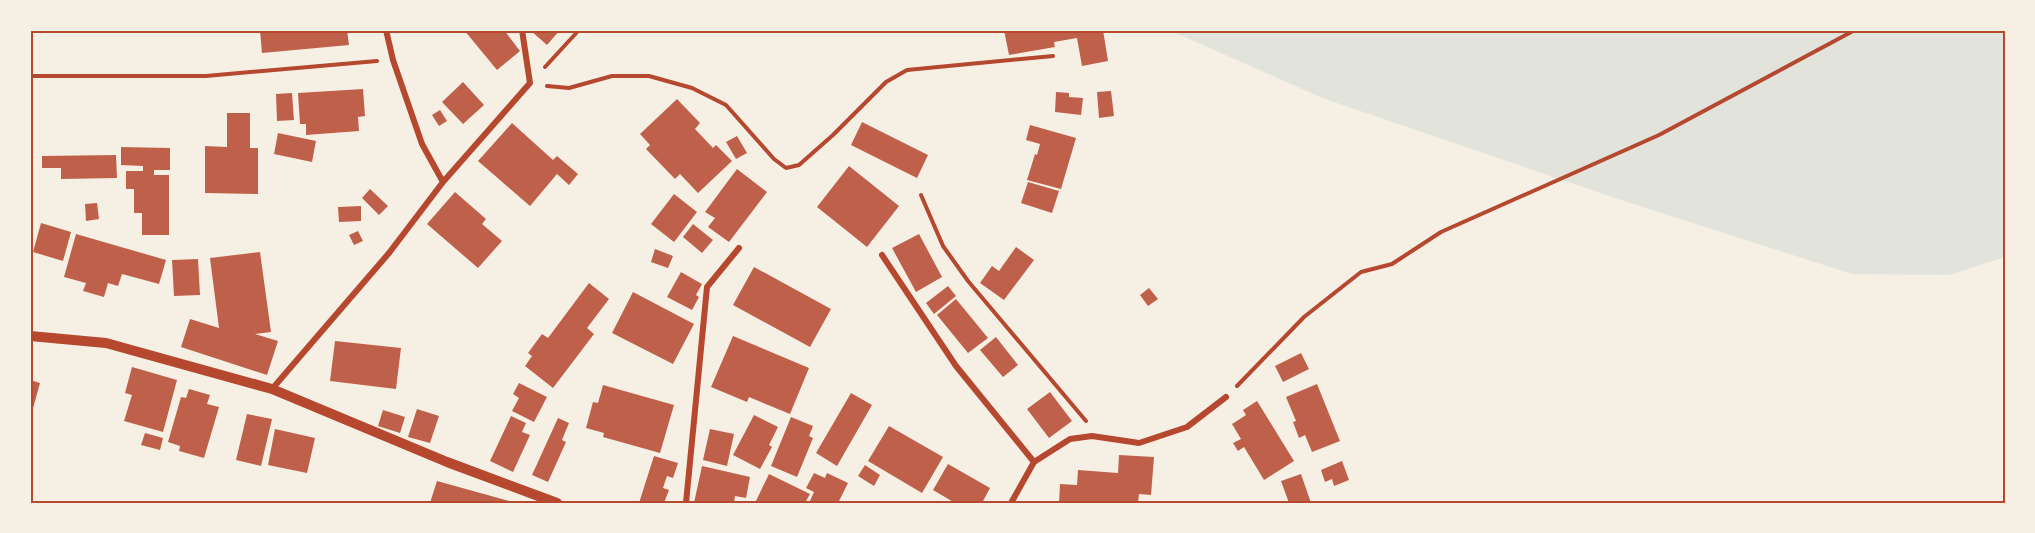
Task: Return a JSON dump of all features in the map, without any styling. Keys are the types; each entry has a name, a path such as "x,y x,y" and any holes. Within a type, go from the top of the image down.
{"street":[{"path":"386,30 393,60 422,144 443,182"},
{"path":"272,389 389,253 443,182 529,84 522,30"},
{"path":"686,503 707,287 739,248"},
{"path":"882,255 956,366 1034,462"},
{"path":"30,336 106,343 272,389 447,462 557,503"},
{"path":"1011,503 1034,462 1070,439 1092,436 1140,443 1187,427 1226,397"}],"path":[{"path":"529,84 579,30"},
{"path":"1226,397 1304,317 1361,272 1392,264 1441,232 1659,135 1855,30"},
{"path":"529,84 569,88 612,76 650,76 692,88 726,105 774,159 786,168 799,165 886,82 907,70 1053,56"},
{"path":"30,75 206,76 393,60"},
{"path":"921,195 943,246 962,273 1085,419 1092,436"}],"shaded area":[{"path":"1169,30 2005,30 2005,257 1949,275 1852,274 1624,201 1325,99"}],"building":[{"path":"260,30 347,30 349,45 262,53"},
{"path":"464,30 504,30 520,51 497,70"},
{"path":"530,30 560,30 547,45"},
{"path":"1004,30 1103,30 1108,61 1082,66 1077,38 1054,42 1055,47 1009,55"},
{"path":"463,82 484,105 463,124 442,102"},
{"path":"363,89 365,116 358,117 359,131 306,135 306,124 300,124 298,93"},
{"path":"1111,91 1114,116 1099,118 1097,92"},
{"path":"1056,92 1069,93 1069,97 1083,98 1081,115 1055,112"},
{"path":"292,93 294,120 277,121 276,94"},
{"path":"677,99 700,123 695,129 713,148 716,145 732,161 698,193 680,174 675,179 646,149 650,145 640,134"},
{"path":"440,110 447,121 439,126 432,115"},
{"path":"227,113 250,113 250,148 258,148 258,194 205,193 205,146 227,147"},
{"path":"862,122 928,155 917,178 851,145"},
{"path":"512,123 553,160 557,156 578,174 569,185 557,174 530,206 478,161"},
{"path":"1030,125 1076,138 1061,189 1027,180 1040,144 1026,140"},
{"path":"278,133 316,141 312,162 274,154"},
{"path":"737,136 747,153 736,159 726,142"},
{"path":"121,147 170,148 170,170 154,170 154,175 169,175 169,235 142,235 142,213 134,213 134,189 126,189 126,171 143,171 143,166 121,165"},
{"path":"116,155 117,178 61,179 61,168 42,168 42,156"},
{"path":"849,166 899,206 867,247 817,207"},
{"path":"737,169 767,192 729,242 708,227 715,218 705,212"},
{"path":"1028,182 1059,191 1052,213 1021,203"},
{"path":"370,189 388,206 379,215 362,198"},
{"path":"455,192 486,219 482,224 502,241 478,268 427,224"},
{"path":"674,194 697,212 674,242 651,224"},
{"path":"97,203 99,219 86,221 85,204"},
{"path":"361,206 361,221 339,222 338,207"},
{"path":"41,223 71,232 63,261 33,252"},
{"path":"693,224 713,240 702,253 683,237"},
{"path":"358,231 363,241 354,245 349,235"},
{"path":"76,234 166,260 159,284 122,274 118,286 108,283 104,297 83,291 86,283 64,277"},
{"path":"919,234 942,277 916,292 892,248"},
{"path":"1016,247 1034,260 1004,300 980,283 992,266 999,271"},
{"path":"655,249 673,256 668,268 651,262"},
{"path":"260,252 271,332 255,334 278,341 267,375 181,347 190,319 219,328 210,258"},
{"path":"198,259 200,295 174,296 172,260"},
{"path":"754,267 831,309 810,347 733,305"},
{"path":"681,272 702,284 696,295 699,297 692,310 667,297"},
{"path":"589,283 609,299 587,328 594,334 553,388 525,366 532,356 528,353 542,334 548,338"},
{"path":"948,286 956,296 934,314 926,303"},
{"path":"1149,288 1158,299 1148,306 1140,295"},
{"path":"633,292 694,324 673,364 612,333"},
{"path":"956,299 988,338 968,353 937,315"},
{"path":"733,336 809,368 790,414 749,397 747,402 711,387"},
{"path":"996,337 1018,365 1003,377 980,350"},
{"path":"335,341 401,348 396,389 330,381"},
{"path":"1301,353 1309,369 1283,382 1275,366"},
{"path":"132,367 177,380 163,432 124,421 132,395 125,393"},
{"path":"30,380 40,383 32,412 30,411"},
{"path":"519,383 547,397 534,422 512,411 519,398 513,394"},
{"path":"1317,384 1340,441 1312,452 1305,435 1299,438 1293,422 1296,421 1286,397"},
{"path":"603,385 674,405 660,453 603,437 604,433 586,428 593,402 598,403"},
{"path":"189,389 210,395 207,404 219,407 204,458 179,451 180,446 168,442 181,397 186,398"},
{"path":"1050,392 1072,421 1049,438 1027,409"},
{"path":"851,393 872,405 837,466 816,453"},
{"path":"1257,401 1294,461 1264,480 1244,447 1238,451 1233,443 1241,439 1232,424 1246,415 1243,410"},
{"path":"417,409 439,416 430,443 408,437"},
{"path":"383,410 405,417 400,433 378,426"},
{"path":"247,414 272,419 261,466 236,460"},
{"path":"754,415 778,427 769,445 772,447 760,469 733,455"},
{"path":"511,416 526,423 522,432 530,435 513,472 490,461"},
{"path":"791,417 813,426 809,436 813,438 797,477 771,466"},
{"path":"558,418 569,423 562,440 566,442 548,482 532,475"},
{"path":"889,426 943,457 922,493 868,461"},
{"path":"275,429 315,438 307,473 268,465"},
{"path":"710,429 734,434 727,466 703,460"},
{"path":"145,433 163,438 160,450 141,445"},
{"path":"1119,455 1154,457 1151,495 1139,494 1138,503 1059,503 1060,484 1077,485 1078,470 1118,473"},
{"path":"654,456 678,463 673,478 667,476 663,488 669,490 664,503 639,503"},
{"path":"1342,461 1349,480 1334,486 1332,479 1325,482 1321,470"},
{"path":"948,464 990,488 982,503 955,503 933,490"},
{"path":"865,465 880,475 874,486 858,476"},
{"path":"702,466 750,477 746,498 735,496 734,503 694,503"},
{"path":"814,473 825,478 827,473 848,483 838,503 809,503 814,492 806,488"},
{"path":"769,474 810,494 805,503 755,503"},
{"path":"1301,474 1311,503 1289,503 1281,481"},
{"path":"437,481 513,502 513,503 430,503"}]}
